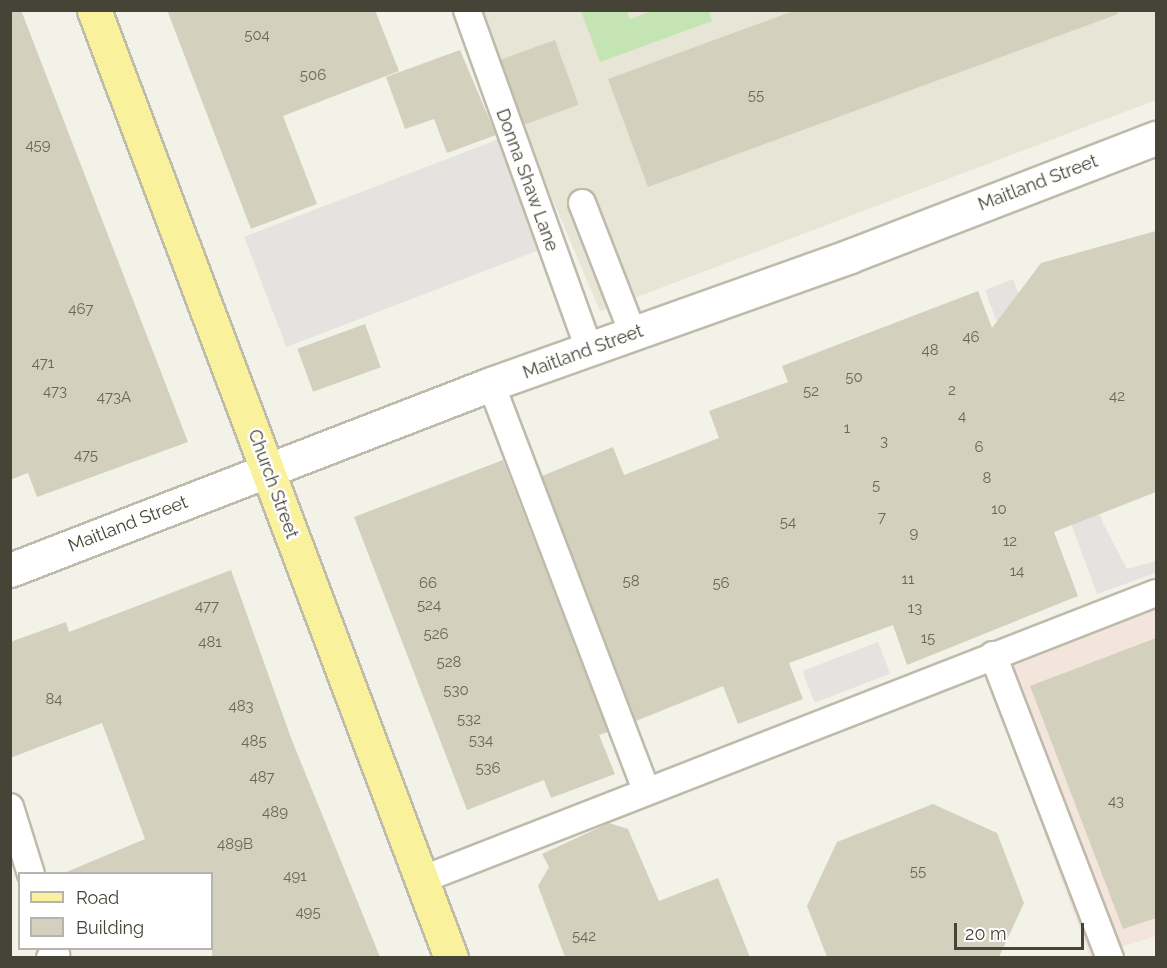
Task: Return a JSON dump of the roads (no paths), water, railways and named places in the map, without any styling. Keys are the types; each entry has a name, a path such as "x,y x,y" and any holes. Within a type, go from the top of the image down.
{"main road":[{"name":"Church Street","path":"94,10 451,957"}],"street":[{"name":"Maitland Street","path":"10,570 491,384 633,334 1156,138"}],"lane":[{"name":"Donna Shaw Lane","path":"467,10 589,349"},
{"path":"582,203 633,334"},
{"path":"491,384 646,789"},
{"path":"421,880 646,789 1156,593"},
{"path":"993,655 1110,957"},
{"path":"10,807 31,872"}]}
